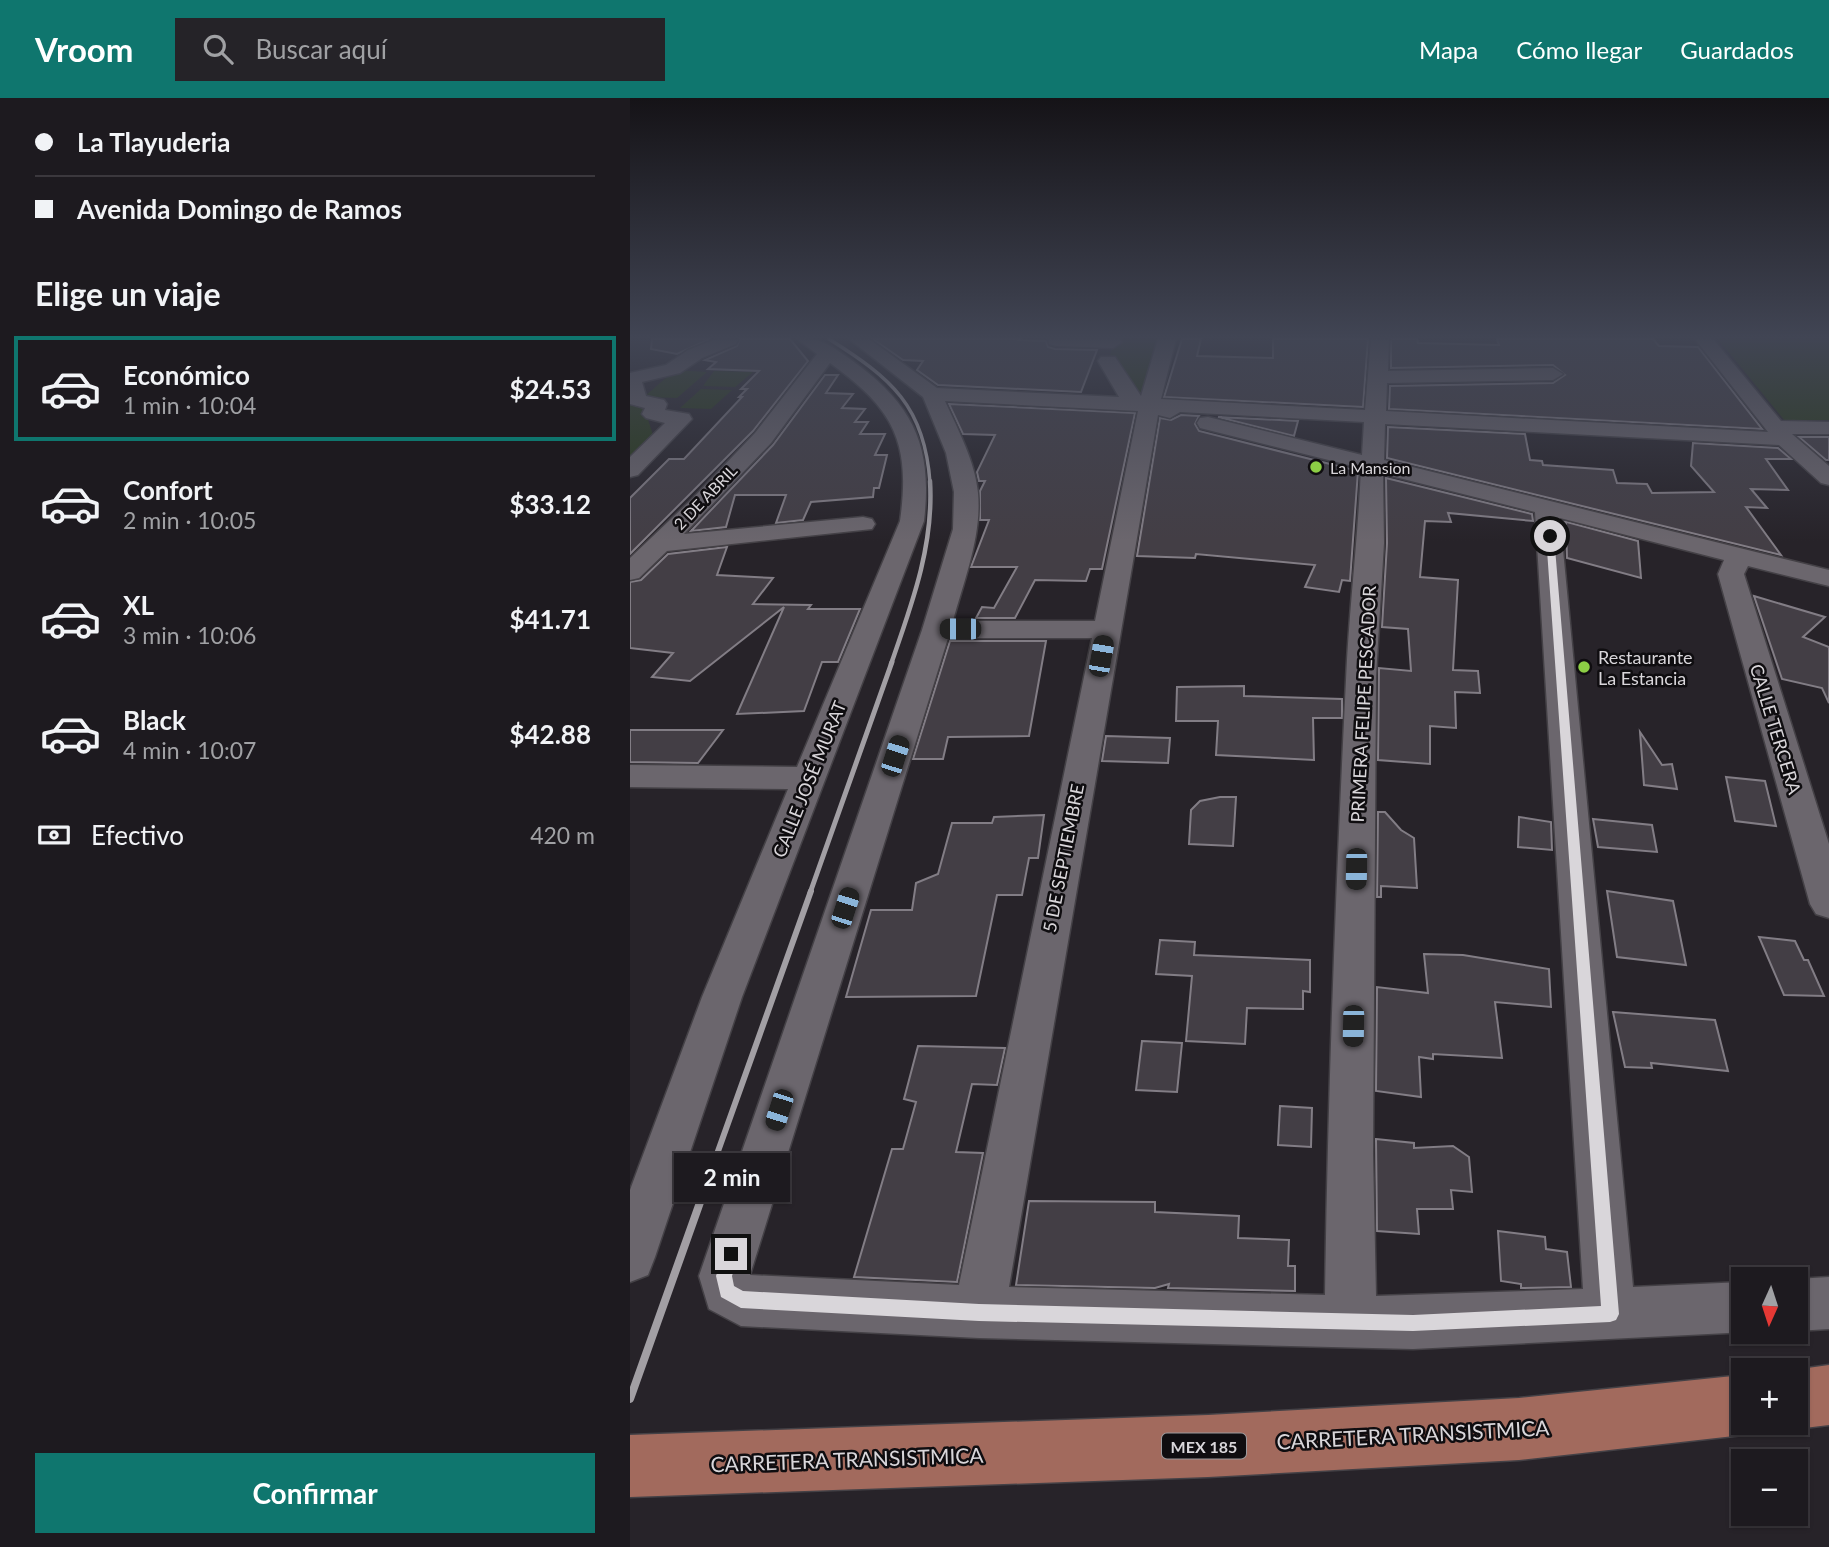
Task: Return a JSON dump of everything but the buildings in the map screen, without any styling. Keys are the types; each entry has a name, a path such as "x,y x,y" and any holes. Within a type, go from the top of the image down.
{"main road":[{"path":"1808,1398 1829,1395"},
{"name":"CARRETERA TRANSISTMICA","path":"647,1466 1208,1446 1519,1429 1731,1406"}],"street":[{"path":"630,470 681,419 653,414 656,407"},
{"name":"2 DE ABRIL","path":"630,572 763,438 785,407"},
{"name":"CALLE JOSÉ MURAT","path":"630,1257 722,997 912,521 918,493 913,447 892,407"},
{"path":"937,407 957,453 966,492 965,529 936,630 724,1276 727,1292 741,1300 979,1312 1413,1323 1731,1308"},
{"path":"1147,407 1781,433 1829,428"},
{"path":"1151,407 1372,466 1829,578"},
{"name":"5 DE SEPTIEMBRE","path":"979,1312 1106,629 1151,407"},
{"name":"PRIMERA FELIPE PESCADOR","path":"1351,1321 1350,1154 1361,676 1371,543 1375,407"},
{"path":"1760,407 1781,433 1828,475"},
{"path":"1548,508 1610,1314"},
{"path":"659,544 863,524"},
{"name":"CALLE TERCERA","path":"1739,555 1731,575 1829,904"},
{"path":"936,630 1106,629"},
{"path":"630,776 809,778"},
{"path":"1808,1304 1829,1303"}],"green space":[{"path":"630,407 643,407 654,438 630,470"},
{"path":"682,407 714,407 711,409"},
{"path":"1773,407 1829,407 1829,420 1785,421"}],"railway":[{"path":"907,407 921,434 930,483"},
{"path":"891,664 914,597 925,551 929,528 930,483"},
{"path":"810,893 892,662"},
{"path":"707,1182 811,891"},
{"path":"630,1399 708,1180"}],"place":[{"name":"La Mansion","path":"1316,467"},
{"name":"Restaurante La Estancia","path":"1584,667"}],"route":[{"path":"731,1254 724,1276 727,1292 741,1300 979,1312 1413,1323 1610,1314 1550,536"}]}
